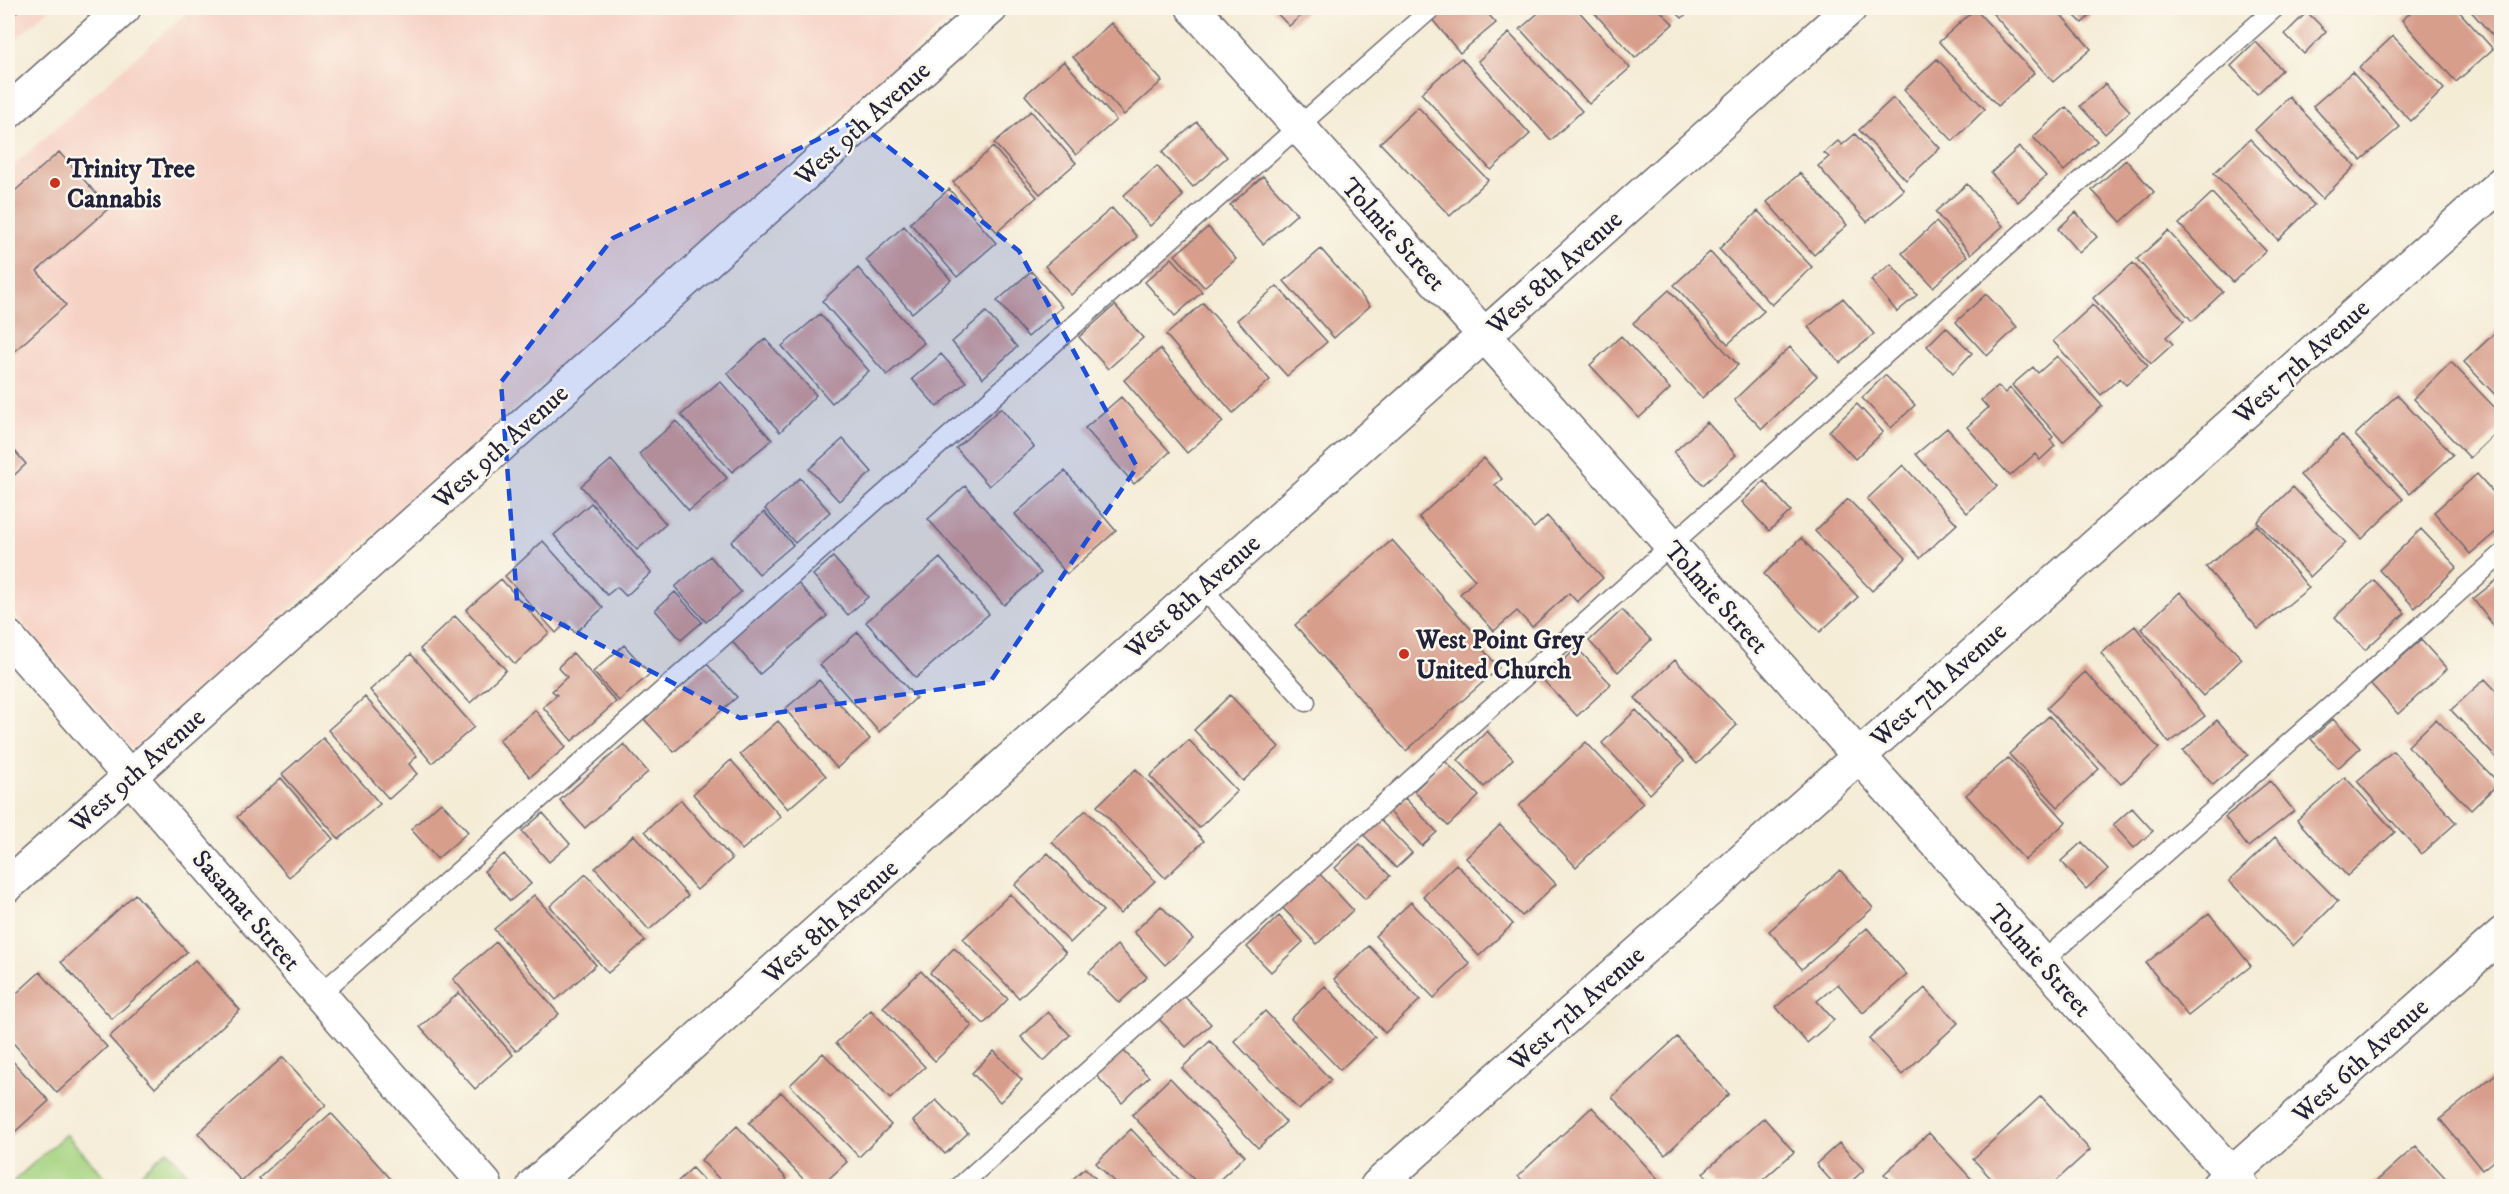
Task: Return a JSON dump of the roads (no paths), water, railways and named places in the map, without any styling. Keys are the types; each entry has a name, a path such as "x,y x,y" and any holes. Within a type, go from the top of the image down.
{"street":[{"path":"8,112 124,8"},
{"name":"West 9th Avenue","path":"8,885 992,8"},
{"name":"Tolmie Street","path":"1193,8 2042,962 2231,1183"},
{"name":"West 8th Avenue","path":"535,1186 1850,8"},
{"name":"West 7th Avenue","path":"1377,1186 2502,183"},
{"name":"Sasamat Street","path":"8,637 484,1185"},
{"name":"West 6th Avenue","path":"2231,1183 2502,934"},
{"path":"484,1185 497,1177 510,1174 523,1177 535,1186"}],"lane":[{"path":"320,994 1432,8"},
{"path":"960,1186 1671,544 2275,8"},
{"path":"2042,962 2502,554"},
{"path":"1202,588 1306,702"}],"place":[{"name":"Trinity Tree Cannabis","path":"55,183"},
{"name":"West Point Grey United Church","path":"1404,654"}]}
